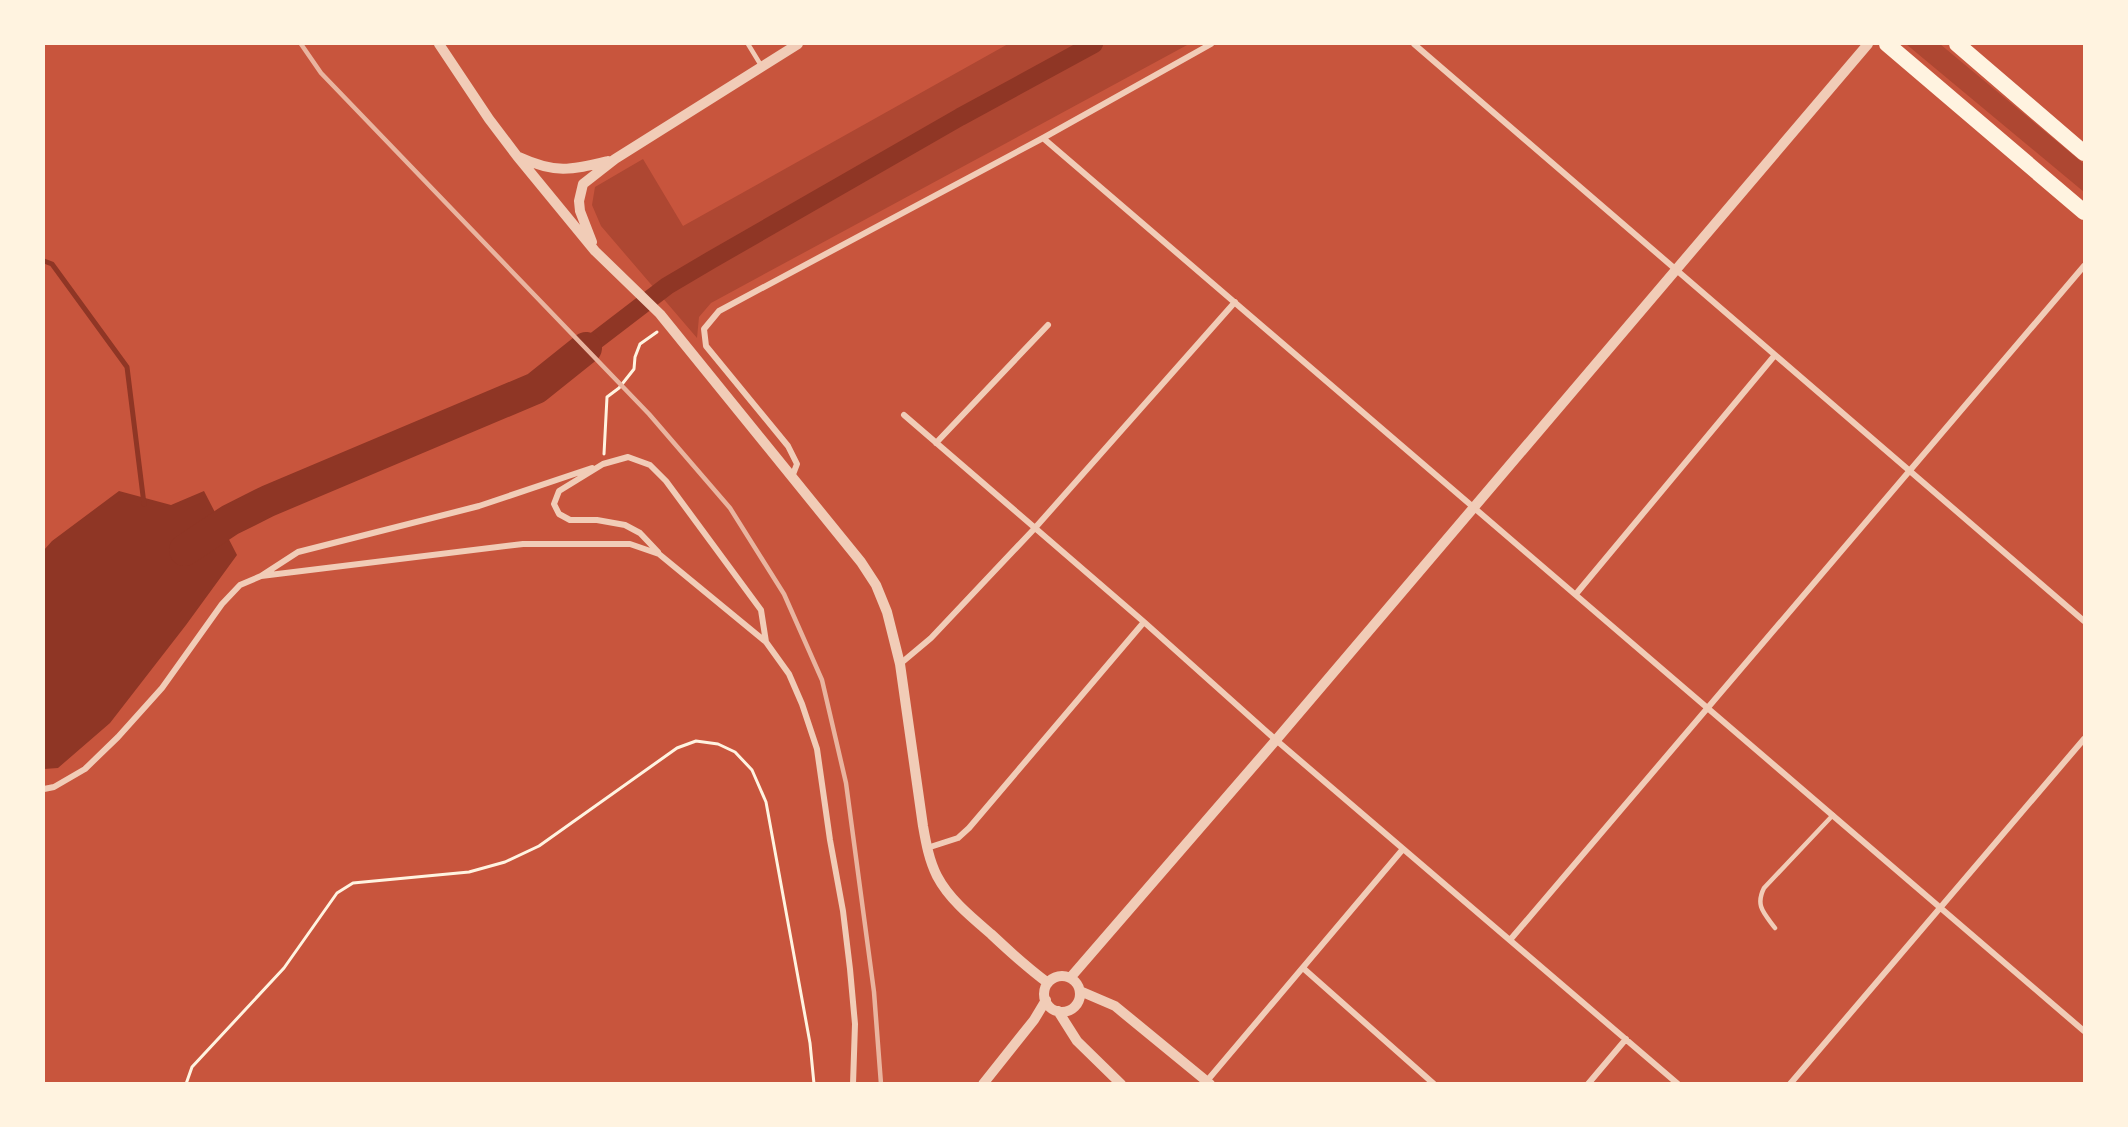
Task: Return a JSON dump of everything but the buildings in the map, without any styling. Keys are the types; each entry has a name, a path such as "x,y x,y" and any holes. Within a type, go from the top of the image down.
{"highway":[{"path":"1887,44 2085,212"},
{"path":"1957,44 2085,153"}],"street":[{"path":"439,44 489,119 517,156 595,251 669,324 861,562 876,585 887,612 900,664 927,848 936,875 961,908 1048,983"},
{"path":"595,251 580,212 579,201 583,184 615,159 798,44"},
{"path":"792,477 797,464 794,454 706,346 704,329 719,311 1043,138 1211,44"},
{"path":"1414,44 2085,621"},
{"path":"1070,978 1276,740 1868,44"},
{"path":"1043,138 2085,1030"},
{"path":"517,156 540,166 558,169 575,169 615,159"},
{"path":"1510,940 2085,266"},
{"path":"900,664 931,638 1035,528 1235,302"},
{"path":"936,443 1048,326"},
{"path":"1576,594 1775,355"},
{"path":"904,415 1144,622 1276,740 1678,1083"},
{"path":"44,789 54,787 86,769 118,737 162,688 222,604 240,585 261,576 298,552 478,506 628,457 650,465 666,481 761,610 766,642"},
{"path":"603,464 560,491 554,504 559,514 570,520 597,520 625,525 640,533 659,554 766,642 789,674 802,704 817,749 843,911 855,1024 853,1083"},
{"path":"261,576 523,544 630,544 659,554"},
{"path":"927,848 958,838 969,828 1144,622"},
{"path":"1791,1083 2085,739"},
{"path":"1080,991 1115,1006 1207,1083 1403,849"},
{"path":"1303,968 1434,1083"},
{"path":"983,1083 1034,1020 1052,1007 1068,1011 1079,1001 1078,984 1070,978 1058,976 1048,983 1044,991 1052,1007 1077,1041 1121,1083"},
{"path":"1588,1083 1626,1039"}],"lane":[{"path":"748,44 762,67"},
{"path":"1774,928 1760,907 1760,897 1764,888 1833,815"}],"path":[{"path":"603,464 607,397 619,388 634,369 635,357 640,344 669,324"},
{"path":"186,1083 192,1067 284,968 337,893 353,883 469,872 505,862 539,846 677,748 696,741 718,744 735,752 752,770 766,802 810,1043 814,1083"}],"shaded area":[{"path":"1008,44 1189,44 711,303 699,317 697,338 601,226 592,205 595,187 643,159 683,226"},
{"path":"1906,44 1940,44 2084,164 2084,192"},
{"path":"119,491 171,505 204,491 237,555 110,723 58,768 44,769 44,550 52,541"}],"waterway":[{"path":"586,348 667,286 960,117 1094,44"},
{"path":"44,261 52,264 127,367 144,504"},
{"path":"185,550 230,520 268,501 536,388 586,348"}],"railway":[{"path":"301,44 321,73 649,414 730,508 784,594 822,680 846,783 874,992 881,1084"}]}
